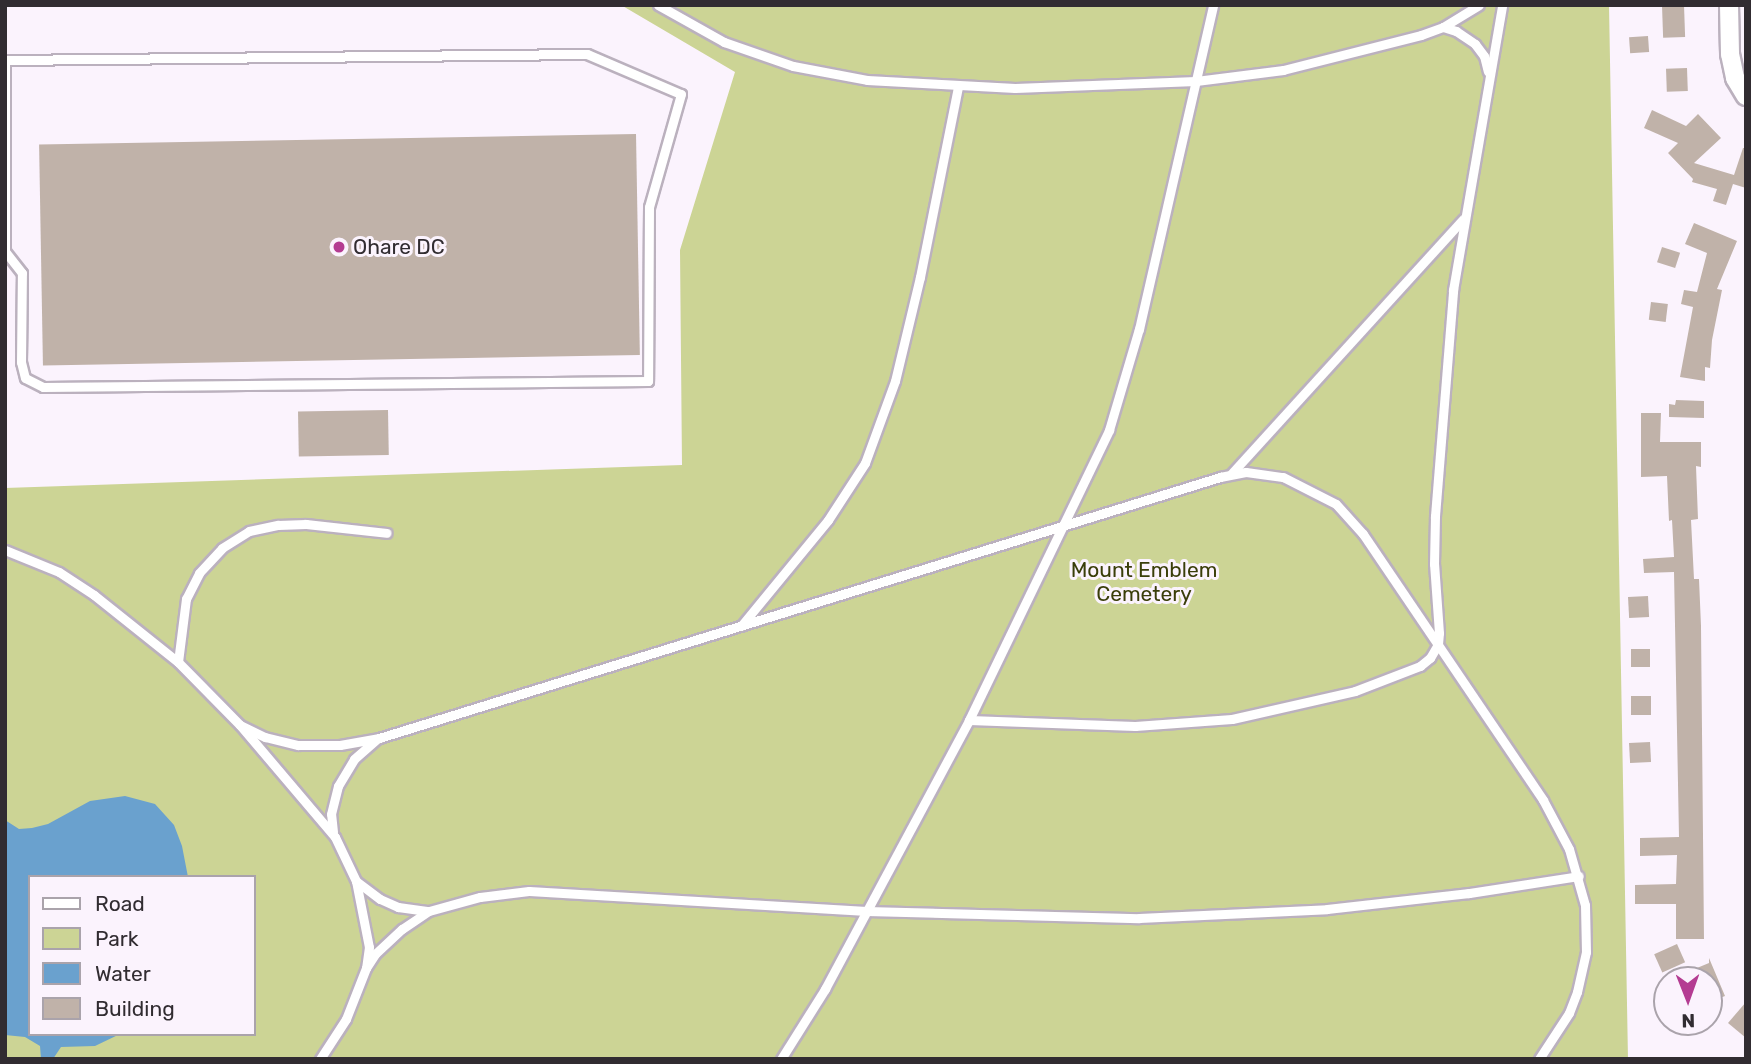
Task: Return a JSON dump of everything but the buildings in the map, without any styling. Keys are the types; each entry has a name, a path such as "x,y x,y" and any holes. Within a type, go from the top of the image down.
{"street":[{"path":"1730,5 1730,54 1735,78 1746,96"}],"lane":[{"path":"659,5 724,42 793,66 867,80 958,87 1092,86 1196,81 1293,68 1374,49 1443,27 1479,5"},
{"path":"781,1059 825,989 969,720 1109,430 1123,387 1213,5"},
{"path":"969,720 1135,726 1232,719 1355,691 1401,675 1420,667 1438,644 1434,564 1438,449 1453,290 1502,5"},
{"path":"1443,27 1456,31 1475,44 1484,56 1489,74"},
{"path":"587,54 681,94 649,207 648,381 43,387 25,378 22,362 22,273 5,251 5,60 587,54"},
{"path":"740,627 848,494 869,453 895,381 920,277 958,87"},
{"path":"1232,473 1464,218"},
{"path":"240,725 265,737 298,745 340,745 379,738 1232,473 1246,471 1283,477 1336,504 1363,534 1543,800 1564,839 1579,876 1587,931 1583,972 1569,1013 1539,1059"},
{"path":"178,662 186,599 199,573 222,548 250,531 278,525 306,524 387,533"},
{"path":"5,550 71,580 178,662 240,725 335,837 356,881 369,947 366,968 346,1019 320,1059"},
{"path":"335,837 331,814 338,786 354,759 379,738"},
{"path":"356,881 380,899 415,911 429,911 480,897 529,891 866,911 1127,918 1274,913 1469,893 1579,876"},
{"path":"366,968 402,929 429,911"},
{"path":"330,1046 330,1059"}],"green space":[{"name":"Mount Emblem Cemetery","path":"621,5 1609,5 1628,1059 5,1059 5,488 682,465 680,250 735,72"}],"water":[{"path":"125,796 155,804 174,825 182,846 188,875 28,875 28,1036 116,1036 95,1046 61,1047 53,1059 41,1059 40,1046 25,1037 5,1035 5,820 19,829 32,828 48,824 90,801"}],"place":[{"name":"Ohare DC","path":"339,247"}]}
